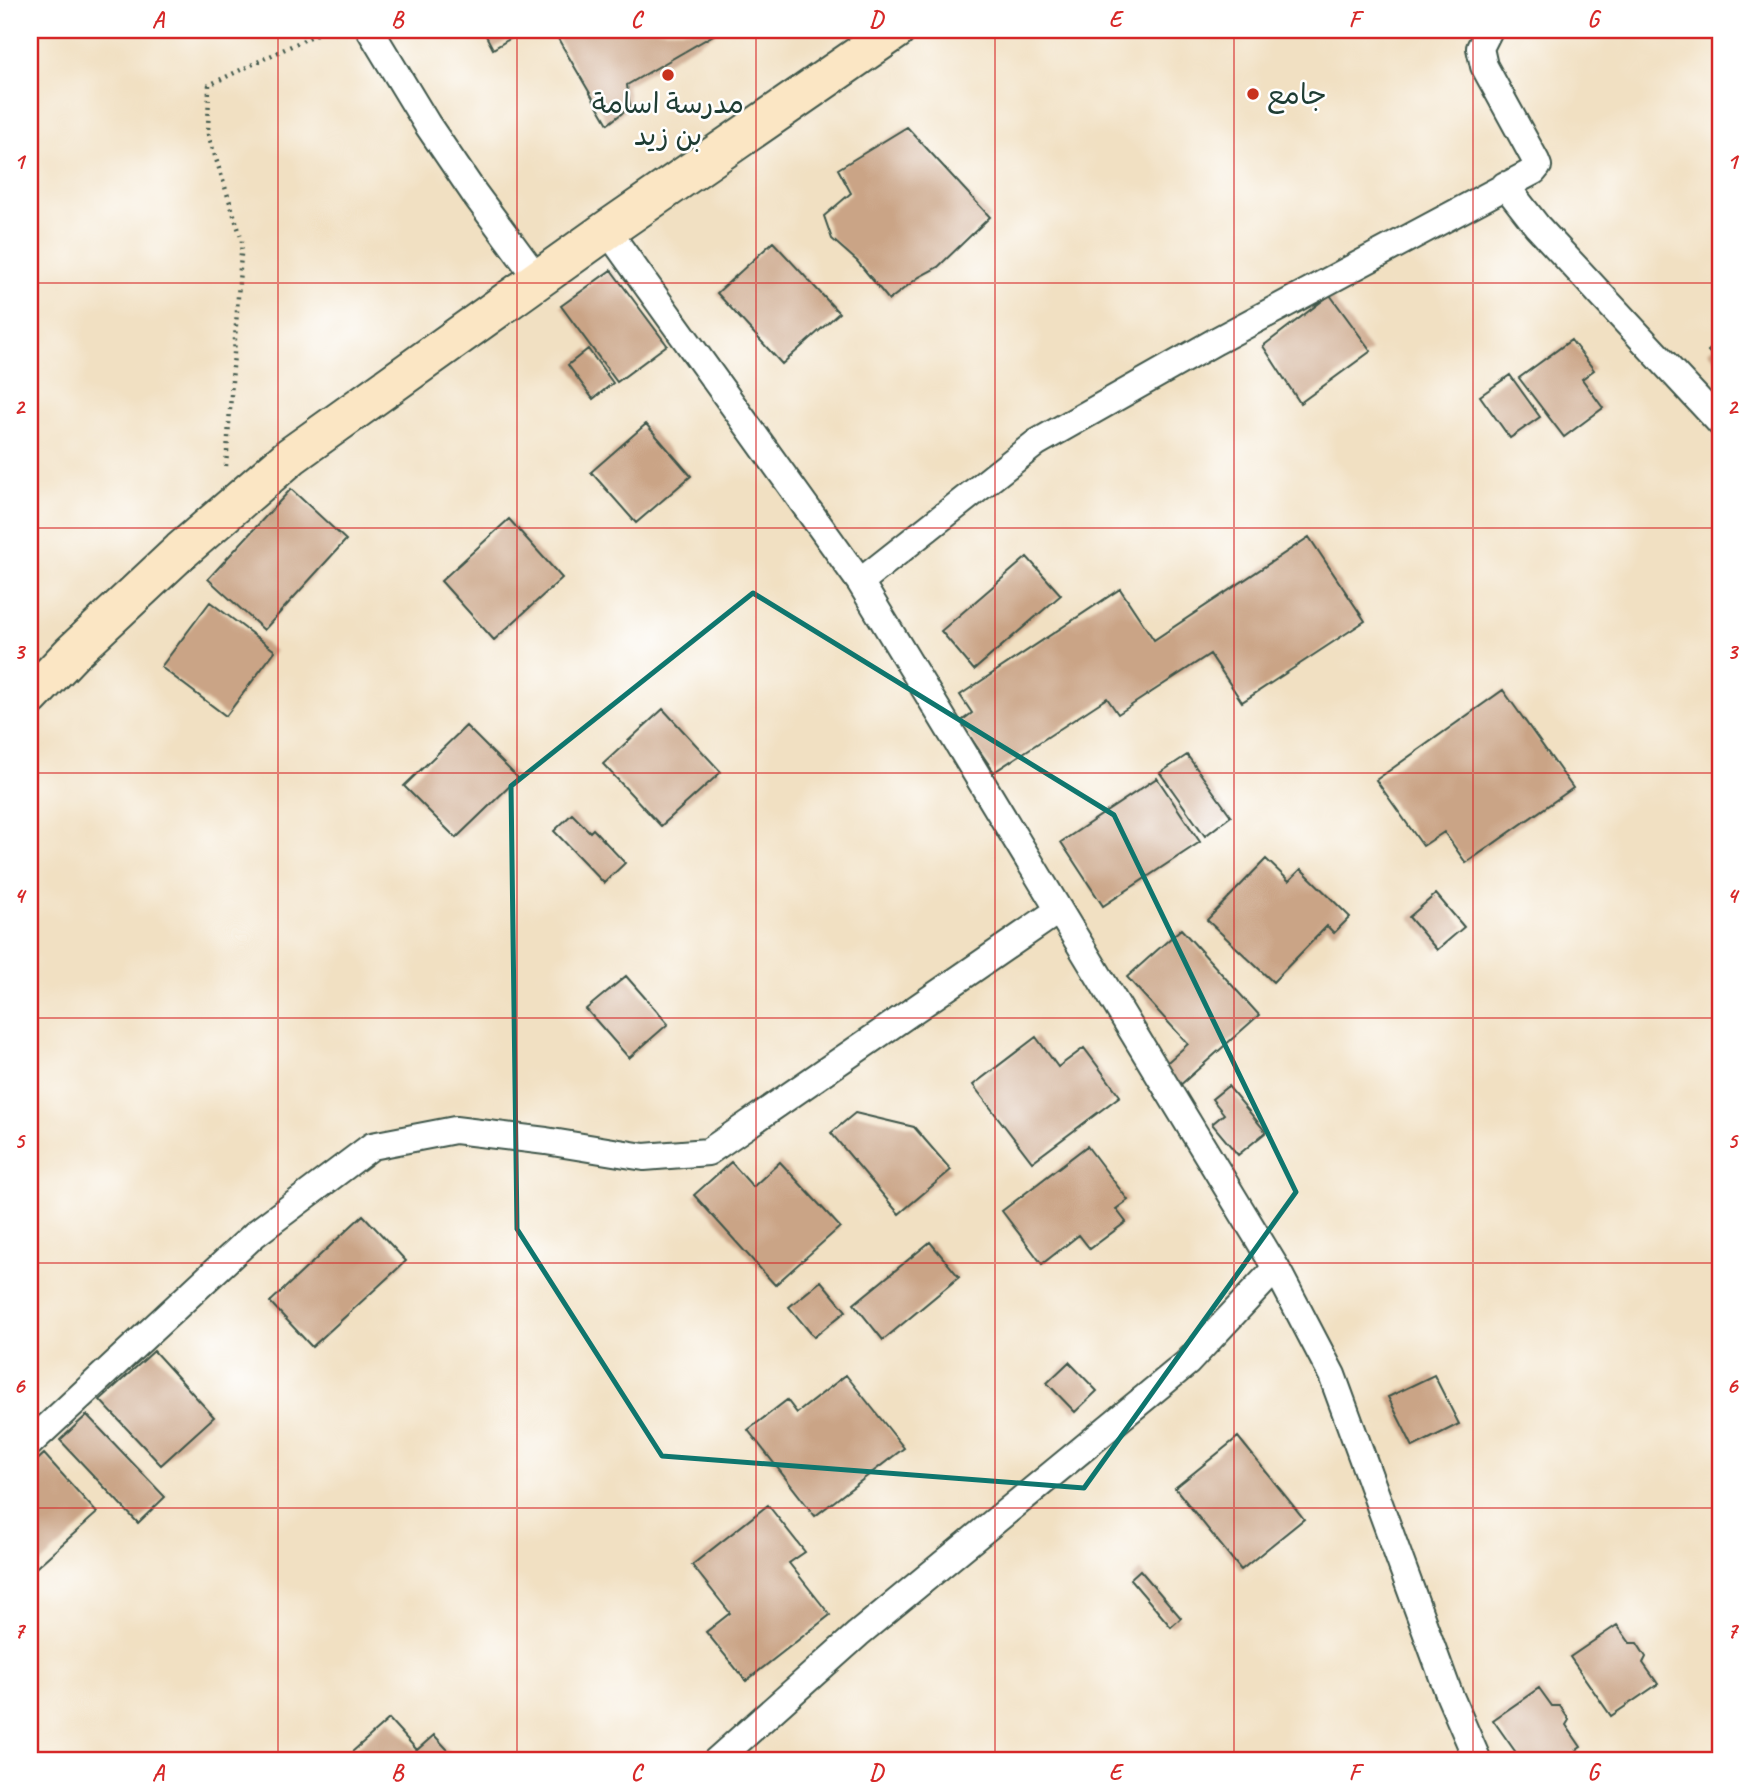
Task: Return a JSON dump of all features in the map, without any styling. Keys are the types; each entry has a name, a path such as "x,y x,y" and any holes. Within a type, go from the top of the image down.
{"street":[{"path":"370,30 466,182 539,281"},
{"path":"30,697 72,653 222,515 291,456 607,230 897,30"},
{"path":"860,582 1036,443 1216,341 1534,171 1538,166 1484,66 1480,48 1489,30"},
{"path":"1505,186 1537,226 1721,424"},
{"path":"607,230 860,582 1276,1268 1332,1375 1449,1694 1478,1761"},
{"path":"30,1443 255,1234 372,1146 455,1130 644,1157 708,1152 1059,911"},
{"path":"716,1761 858,1634 1187,1363 1276,1268"}],"path":[{"path":"222,515 242,240 208,134 209,85 325,30"}],"highlighted area":[{"path":"753,593 1114,815 1296,1192 1084,1488 662,1456 517,1229 511,786"}],"building":[{"path":"483,30 524,30 493,49"},
{"path":"553,30 722,30 627,85 630,107 608,124"},
{"path":"907,127 990,217 938,267 919,277 889,300 857,261 832,239 824,216 851,193 838,169"},
{"path":"773,242 839,313 782,364 717,293"},
{"path":"611,270 667,345 617,382 561,306"},
{"path":"1330,295 1371,351 1300,403 1263,346"},
{"path":"1721,339 1721,366 1708,351"},
{"path":"1571,340 1594,370 1582,379 1603,408 1564,437 1519,378"},
{"path":"588,349 613,383 593,399 568,365"},
{"path":"1510,375 1540,417 1510,438 1480,396"},
{"path":"646,424 691,476 636,523 591,472"},
{"path":"291,489 346,540 264,630 208,579"},
{"path":"509,519 562,578 494,640 441,581"},
{"path":"1309,537 1365,621 1242,702 1210,654 1118,714 1107,698 994,772 960,722 972,713 960,695 1120,589 1154,640"},
{"path":"1027,557 1061,595 974,670 941,631"},
{"path":"210,602 275,651 226,716 161,667"},
{"path":"1503,690 1573,788 1466,863 1444,832 1423,846 1376,780"},
{"path":"663,709 721,772 661,826 603,764"},
{"path":"466,726 518,778 456,838 404,786"},
{"path":"1187,755 1231,816 1205,836 1160,773"},
{"path":"1157,778 1200,842 1103,906 1061,842"},
{"path":"572,814 590,832 593,829 625,863 604,883 554,831"},
{"path":"1266,859 1289,881 1301,869 1350,917 1334,933 1327,926 1273,982 1207,920"},
{"path":"1436,894 1464,927 1437,950 1409,917"},
{"path":"1181,929 1259,1015 1178,1087 1161,1068 1188,1044 1127,977"},
{"path":"626,976 668,1024 629,1058 586,1009"},
{"path":"1036,1037 1058,1067 1084,1048 1120,1096 1032,1162 973,1085"},
{"path":"1228,1086 1266,1132 1238,1155 1212,1124 1224,1114 1212,1099"},
{"path":"855,1113 914,1127 951,1170 899,1214 831,1133"},
{"path":"1087,1146 1128,1200 1116,1209 1126,1222 1090,1249 1079,1235 1042,1264 1002,1211"},
{"path":"731,1162 753,1187 780,1162 840,1227 775,1285 694,1195"},
{"path":"363,1215 406,1261 312,1347 270,1302"},
{"path":"930,1242 959,1277 883,1340 854,1304"},
{"path":"821,1281 846,1311 814,1337 789,1307"},
{"path":"154,1351 214,1417 161,1465 100,1400"},
{"path":"1069,1362 1097,1391 1075,1412 1047,1383"},
{"path":"846,1375 904,1448 815,1516 748,1430 787,1400 797,1413"},
{"path":"1434,1375 1459,1424 1413,1447 1388,1397"},
{"path":"87,1415 165,1497 138,1523 60,1440"},
{"path":"1238,1437 1304,1519 1241,1570 1175,1488"},
{"path":"44,1454 97,1513 30,1573 30,1467"},
{"path":"768,1505 805,1552 789,1563 830,1615 746,1681 706,1632 730,1613 692,1565"},
{"path":"1140,1570 1181,1618 1171,1627 1130,1579"},
{"path":"1617,1625 1630,1643 1637,1643 1646,1657 1643,1663 1658,1684 1611,1716 1570,1657"},
{"path":"1539,1688 1552,1706 1560,1706 1569,1720 1566,1725 1581,1747 1560,1761 1522,1761 1493,1720"},
{"path":"389,1719 417,1750 434,1735 458,1761 342,1761"}],"place":[{"name":"مدرسة اسامة بن زيد","path":"668,75"},
{"name":"جامع","path":"1253,94"}]}
